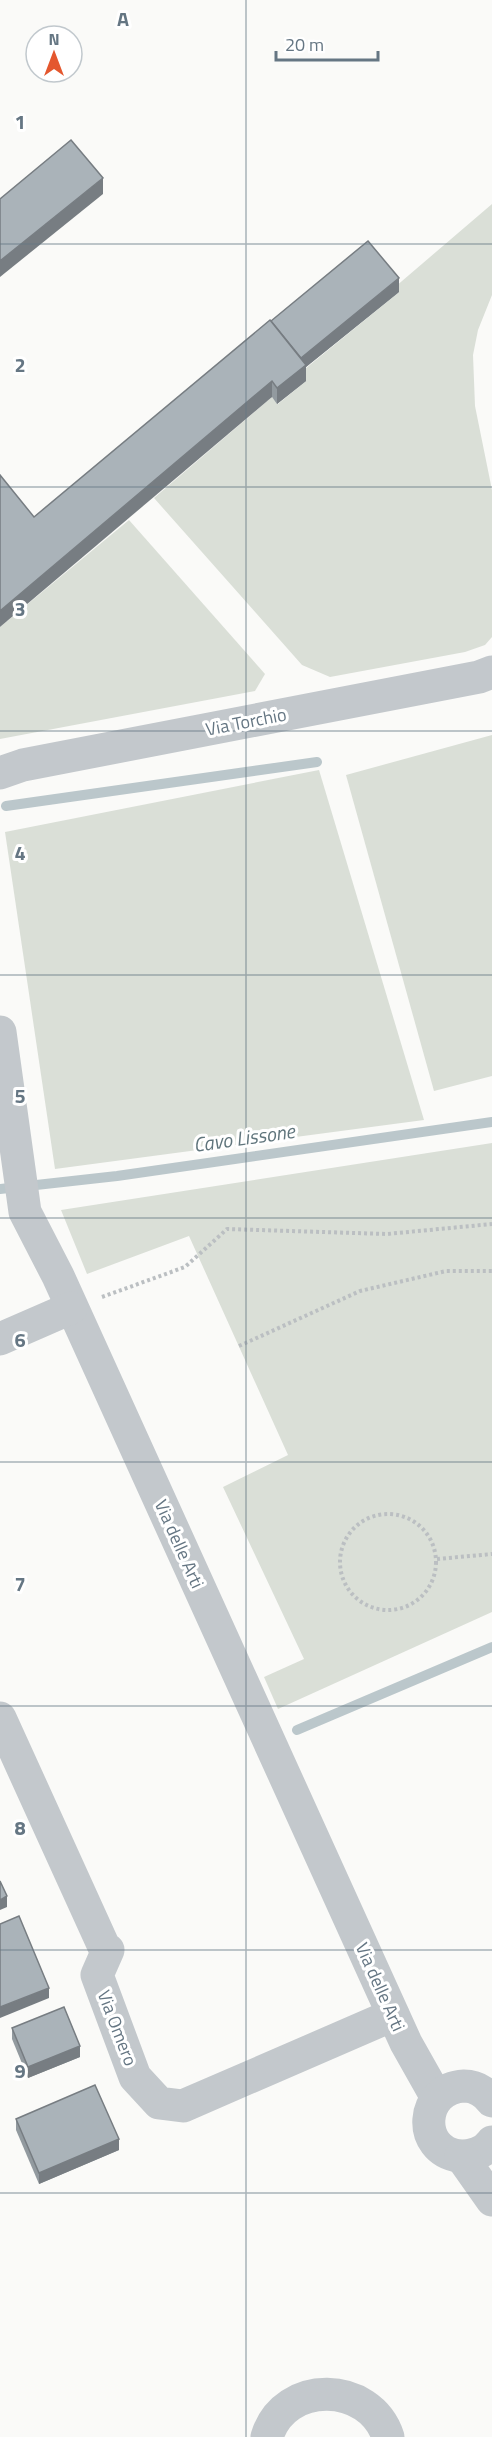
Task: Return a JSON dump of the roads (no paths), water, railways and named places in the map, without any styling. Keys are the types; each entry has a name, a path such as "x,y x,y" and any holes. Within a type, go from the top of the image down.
{"street":[{"name":"Via Torchio","path":"0,772 23,765 479,677 492,672"},
{"name":"Via delle Arti","path":"0,1032 25,1212 71,1308 399,2029 475,2089"},
{"path":"0,1339 71,1308"},
{"name":"Via Omero","path":"0,1718 105,1949 108,1950 97,1975 135,2077 159,2103 183,2106 399,2029"},
{"path":"475,2089 428,2118 433,2139 450,2154 478,2150 492,2199"},
{"path":"267,2437 269,2429 281,2412 297,2400 318,2393 340,2394 360,2401 377,2415 388,2437"}],"waterway":[{"path":"6,806 317,762"},
{"name":"Cavo Lissone","path":"0,1189 117,1176 492,1122"},
{"path":"297,1730 492,1647"}]}
